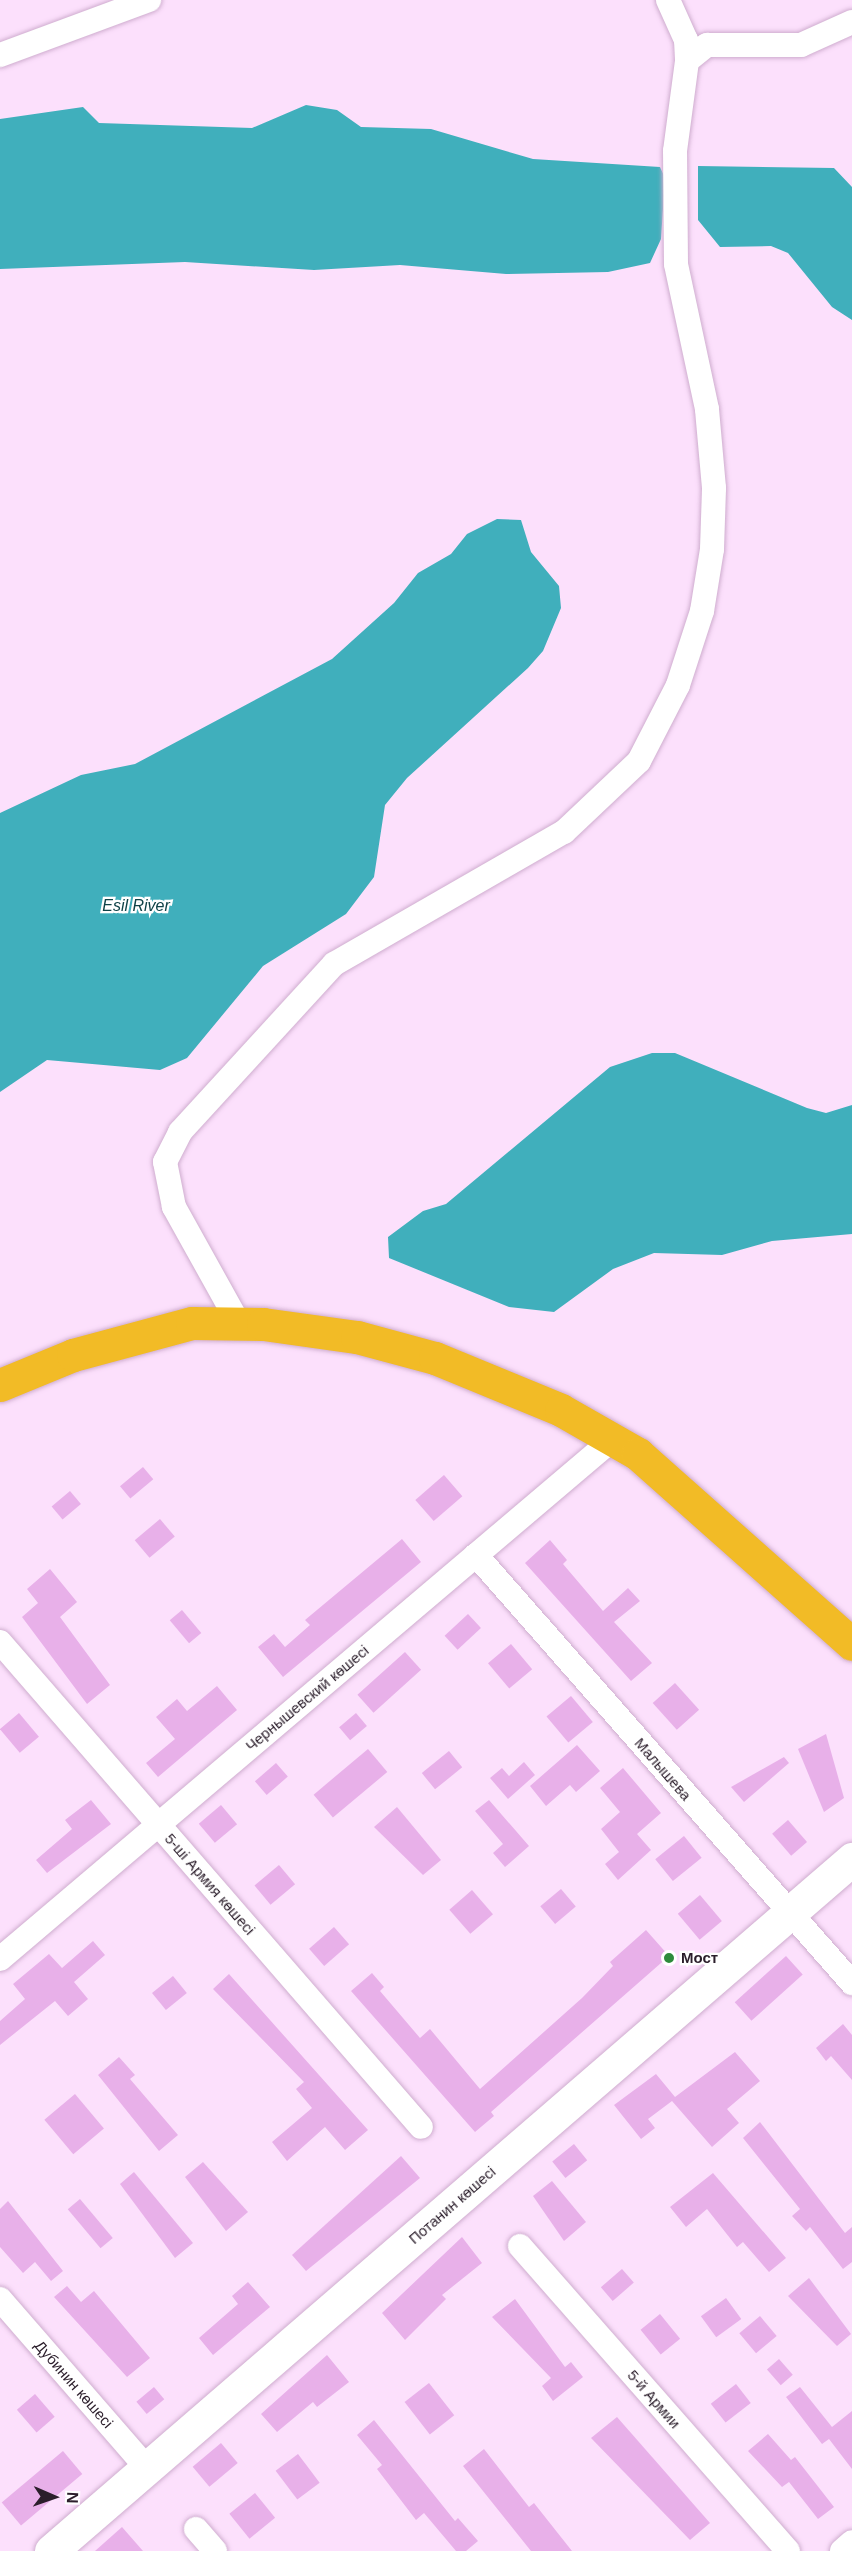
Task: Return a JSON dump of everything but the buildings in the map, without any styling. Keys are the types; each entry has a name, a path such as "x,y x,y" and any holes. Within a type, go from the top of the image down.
{"highway":[{"path":"0,1385 73,1355 192,1323 238,1322 357,1337 435,1358 561,1410 614,1439 682,1489 852,1644"}],"main road":[{"name":"Потанин көшесі","path":"51,2551 852,1859"}],"street":[{"path":"0,55 149,0"},
{"path":"238,1322 174,1207 165,1162 180,1132 334,964 564,832 605,798 639,761 678,685 702,611 714,489 707,409 676,264 675,152 687,61 686,40 668,0"},
{"path":"687,61 707,45 801,45 852,22"},
{"name":"Чернышевский көшесі","path":"0,1959 614,1439"},
{"name":"Малышева","path":"476,1555 852,1983"},
{"name":"5-ші Армия көшесі","path":"0,1642 421,2127"},
{"name":"5-й Армии","path":"520,2247 788,2551"},
{"name":"Дубинин көшесі","path":"0,2299 148,2469"},
{"path":"196,2529 215,2551"},
{"path":"842,2551 852,2542"}],"water":[{"path":"306,105 337,110 361,127 431,129 533,159 660,167 665,178 661,239 650,263 608,272 506,274 400,265 314,270 185,262 0,269 0,119 83,107 99,123 252,128"},
{"path":"698,166 834,168 852,187 852,320 832,307 788,253 771,246 720,247 698,220"},
{"name":"Esil River","path":"497,519 521,520 531,552 559,586 561,608 543,651 528,668 407,778 385,805 374,877 346,914 263,966 187,1058 160,1070 47,1060 0,1092 0,813 81,775 135,764 332,659 394,603 418,573 451,554 467,534"},
{"path":"652,1053 675,1053 807,1108 826,1113 852,1105 852,1234 772,1241 722,1255 654,1253 613,1269 554,1312 509,1307 389,1258 388,1237 423,1211 446,1204 610,1067"}],"place":[{"name":"Мост","path":"669,1958"}]}
